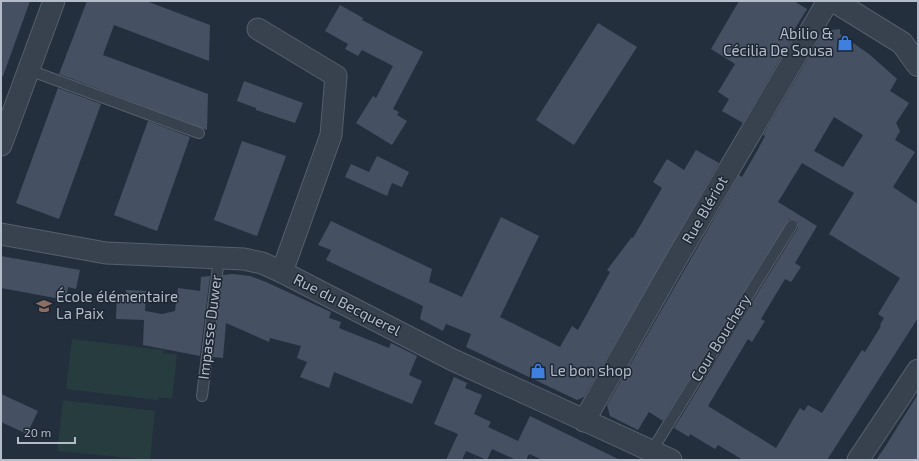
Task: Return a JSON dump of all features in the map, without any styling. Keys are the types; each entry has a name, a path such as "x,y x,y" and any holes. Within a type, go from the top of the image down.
{"street":[{"path":"1,145 54,1"},
{"name":"Rue Blériot","path":"584,421 674,263 828,1"},
{"path":"834,1 910,48 918,65"},
{"path":"258,29 336,76 332,135 282,272"},
{"name":"Rue du Becquerel","path":"1,234 90,251 244,259 262,263 435,351 671,460"},
{"path":"858,460 918,370"}],"lane":[{"path":"29,70 199,133"},
{"name":"Cour Bouchery","path":"651,452 792,225"},
{"name":"Impasse Duwer","path":"202,396 219,258"}],"green space":[{"path":"72,339 164,350 163,353 177,355 172,399 158,397 158,400 66,389"},
{"path":"63,400 155,411 150,460 57,451"}],"building":[{"path":"1,1 30,1 3,76 1,76"},
{"path":"87,1 146,1 210,25 209,61 114,25 103,55 208,94 207,130 59,74"},
{"path":"739,1 794,1 807,9 791,35 794,35 743,123 722,111 729,99 718,92 735,64 711,49"},
{"path":"340,5 363,18 362,20 423,52 393,109 399,112 397,115 407,121 392,145 356,123 373,96 376,98 393,66 362,50 358,56 345,49 348,44 325,31"},
{"path":"598,23 637,47 574,145 536,120"},
{"path":"840,29 840,34 869,54 897,79 890,91 909,103 896,123 900,131 895,140 915,152 893,187 918,204 918,318 827,460 743,460 718,445 715,449 690,434 689,437 674,428 798,228 798,222 793,219 789,219 663,421 649,412 638,430 610,416 607,405 739,175 742,177 765,136 763,135 824,31","holes":["834,117 863,135 843,167 814,151","802,163 854,193 829,234 900,278 878,314 884,318 880,325 881,326 865,352 862,350 822,413 808,405 804,411 800,408 776,448 708,406 748,339 752,342 765,321 761,319 785,279 791,282 801,267 795,263 817,226 778,202"]},
{"path":"244,81 303,103 295,123 256,110 256,108 237,101"},
{"path":"58,88 101,104 59,219 16,203"},
{"path":"148,121 190,137 157,231 114,215"},
{"path":"242,141 286,156 257,236 214,220"},
{"path":"696,150 719,163 584,397 577,400 466,347 471,334 446,324 443,331 420,319 423,306 326,260 331,250 318,245 331,221 432,269 429,282 462,297 501,217 539,236 500,317 560,347 572,326 578,330 610,272 607,270 632,237 633,238 662,188 653,182 667,159 684,170"},
{"path":"377,156 409,172 402,187 392,183 387,196 345,177 351,164 369,172"},
{"path":"1,256 80,270 76,289 68,287 66,300 1,288"},
{"path":"233,274 250,276 266,282 331,312 329,318 341,322 339,328 389,348 391,343 417,356 409,375 422,381 412,404 334,372 329,388 300,377 307,362 297,358 301,346 270,338 269,342 226,323 223,358 213,357 223,275"},
{"path":"210,276 200,356 143,345 144,320 116,319 117,293 126,294 126,290 146,291 145,311 162,314 175,311 178,288 200,291 201,277"},
{"path":"454,377 467,383 465,388 482,395 474,414 491,422 488,427 518,441 530,416 620,460 543,460 529,454 526,460 516,460 492,449 487,460 466,451 462,460 446,460 458,434 434,424"},
{"path":"1,394 38,411 27,434 1,422"},
{"path":"918,394 918,460 876,460 885,447"}],"place":[{"name":"Abilio & Cécilia De Sousa","path":"845,43"},
{"name":"École élémentaire La Paix","path":"44,306"},
{"name":"Le bon shop","path":"538,371"}]}
